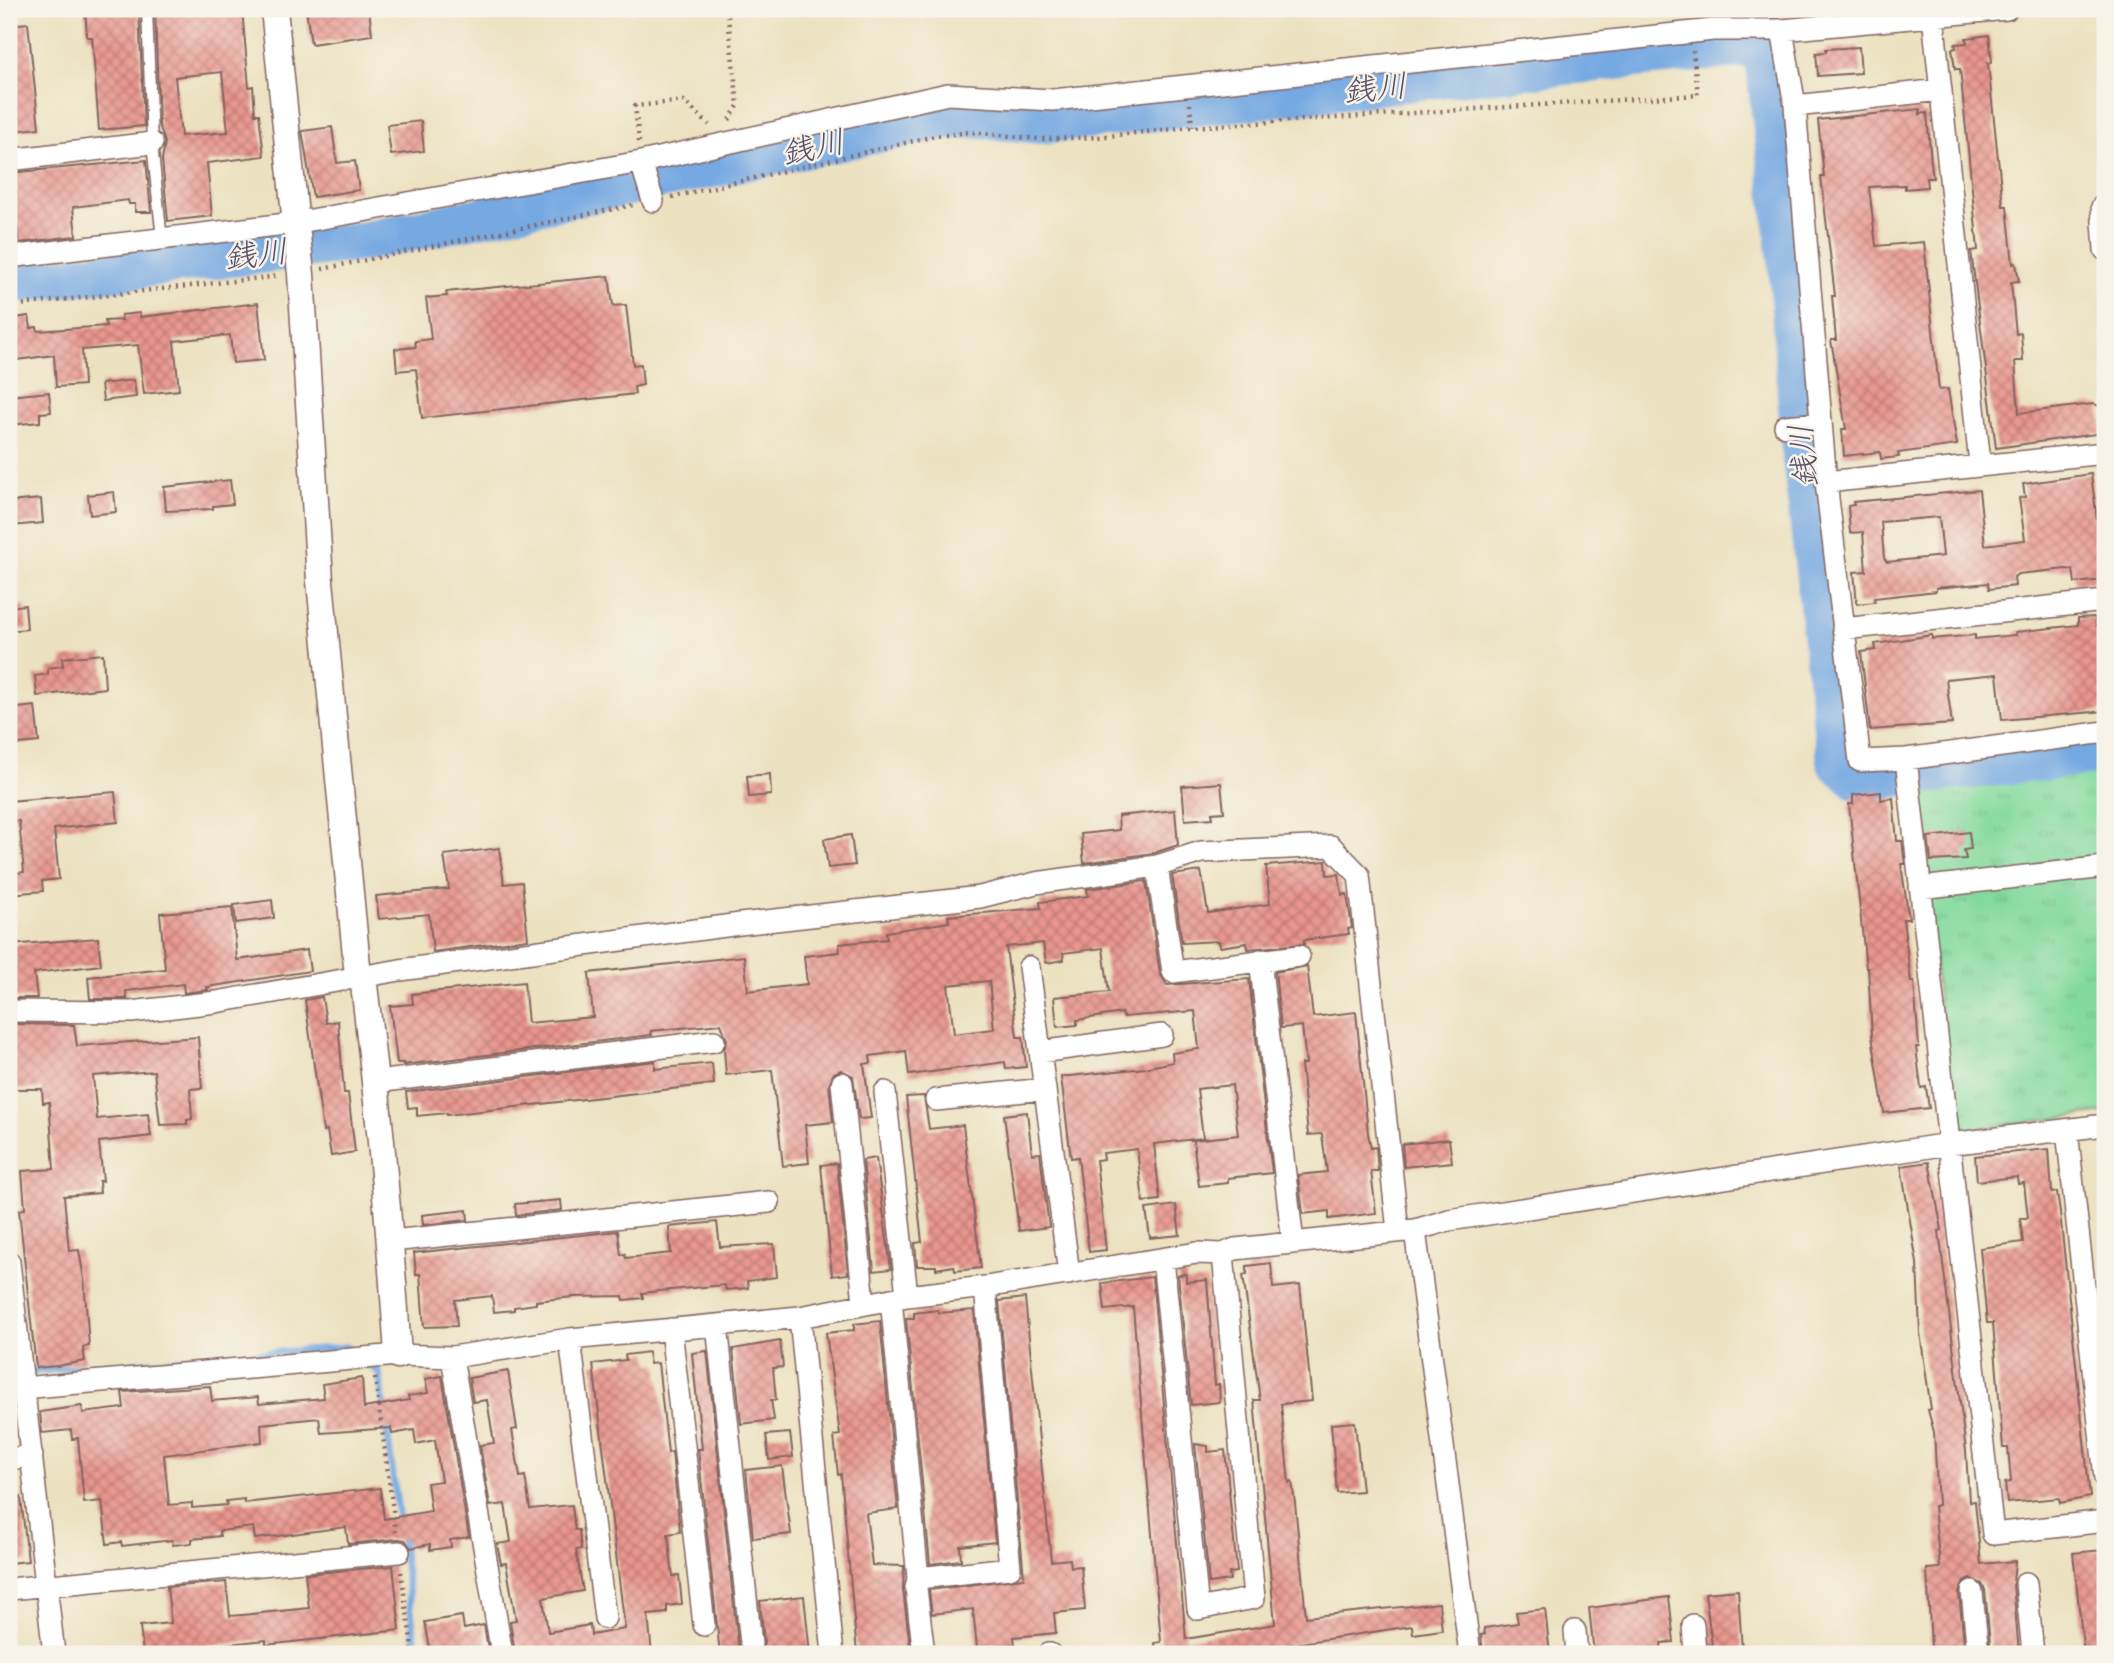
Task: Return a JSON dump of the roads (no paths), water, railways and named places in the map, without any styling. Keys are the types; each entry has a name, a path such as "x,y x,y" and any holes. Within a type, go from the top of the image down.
{"street":[{"path":"274,9 300,272 317,543 358,976 364,985 391,1241 385,1356"},
{"path":"9,257 295,227 643,166 948,94 1053,100 1713,30 1782,30 2007,9"},
{"path":"1933,16 1980,464"},
{"path":"1782,30 1795,106 1820,423 1860,761 1908,771 2105,732"},
{"path":"1795,106 1941,90"},
{"path":"9,160 152,143"},
{"path":"643,166 653,199"},
{"path":"2105,207 2102,207 2105,250"},
{"path":"1785,426 1820,423"},
{"path":"1826,482 2105,453"},
{"path":"1843,629 2105,601"},
{"path":"1908,771 1993,1534 2105,1521"},
{"path":"9,1012 131,1012 216,1002 358,976 740,924 980,897 1036,883 1157,866 1201,852 1331,846 1359,875 1406,1231 1470,1654"},
{"path":"1157,866 1173,972 1299,956"},
{"path":"1920,888 2105,867"},
{"path":"1260,960 1293,1243"},
{"path":"1029,967 1069,1274"},
{"path":"1040,1052 1162,1035"},
{"path":"376,1082 714,1041"},
{"path":"842,1083 864,1303"},
{"path":"936,1100 1045,1089"},
{"path":"885,1092 918,1578 916,1588 924,1654"},
{"path":"22,1388 385,1356 452,1357 570,1339 800,1317 899,1297 985,1287 1196,1253 1223,1254 1235,1249 1406,1231 1449,1220 1949,1144 2105,1125"},
{"path":"2067,1130 2105,1478"},
{"path":"391,1241 769,1202"},
{"path":"1163,1259 1198,1609 1254,1598 1223,1254"},
{"path":"9,1262 54,1654"},
{"path":"918,1578 1010,1568 985,1287"},
{"path":"800,1317 833,1654"},
{"path":"717,1325 751,1644"},
{"path":"671,1329 704,1625"},
{"path":"570,1339 605,1618"},
{"path":"452,1357 502,1654"},
{"path":"9,1459 32,1456"},
{"path":"9,1589 399,1552"},
{"path":"2026,1583 2034,1654"},
{"path":"1972,1592 1978,1654"},
{"path":"1693,1625 1695,1654"},
{"path":"1575,1631 1577,1654"}],"lane":[{"path":"147,9 152,143 162,240"}],"waterway":[{"name":"銭川","path":"9,284 366,241 940,120 980,118 1044,124 1448,77 1756,46 1765,58 1788,261 1800,438 1837,763 1859,781 2105,754"},
{"path":"9,1383 35,1371 346,1347 354,1353"},
{"path":"366,1363 379,1372 417,1654"}]}
